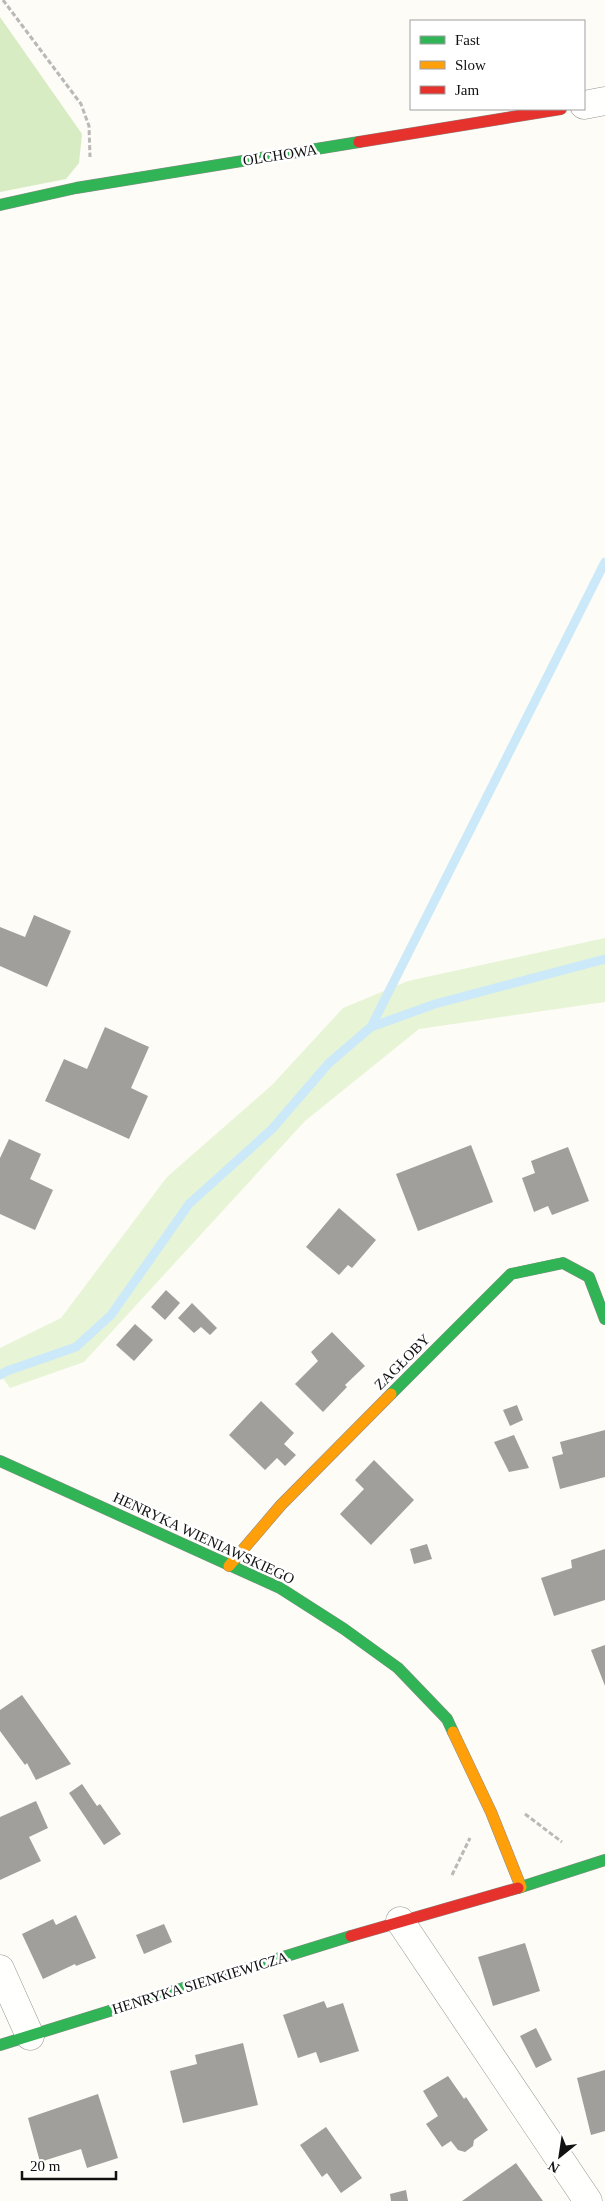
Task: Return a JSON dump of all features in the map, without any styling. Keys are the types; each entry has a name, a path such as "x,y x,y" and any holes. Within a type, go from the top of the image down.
{"street":[{"path":"585,105 605,101"},
{"name":"OLCHOWA","path":"0,205 76,188 555,110"},
{"name":"ZAGŁOBY","path":"229,1566 280,1505 511,1274 563,1263 589,1277 605,1319"},
{"name":"HENRYKA WIENIAWSKIEGO","path":"0,1461 280,1588 344,1629 398,1668 447,1719 490,1812 521,1887"},
{"name":"HENRYKA SIENKIEWICZA","path":"0,2044 605,1860"},
{"path":"400,1921 588,2201"},
{"path":"0,1969 30,2036"}],"path":[{"path":"3,0 81,104 89,126 91,154 76,188"},
{"path":"519,1810 564,1844"}],"green space":[{"path":"0,17 82,134 79,163 66,179 0,192"},
{"path":"605,938 605,1002 419,1029 305,1121 84,1362 10,1388 0,1374 0,1348 61,1318 167,1177 272,1085 343,1008 408,981"}],"building":[{"path":"34,915 71,931 47,987 0,966 0,927 25,937"},
{"path":"105,1027 149,1047 131,1088 148,1096 129,1139 45,1101 64,1059 87,1069"},
{"path":"9,1139 41,1154 30,1179 53,1190 35,1230 0,1214 0,1158"},
{"path":"471,1145 493,1202 418,1231 396,1174"},
{"path":"568,1147 589,1201 552,1215 548,1206 534,1212 522,1178 535,1173 531,1161"},
{"path":"339,1208 376,1240 352,1268 348,1265 339,1275 306,1247"},
{"path":"166,1290 180,1303 165,1320 151,1307"},
{"path":"192,1303 217,1328 210,1335 201,1327 194,1333 178,1318"},
{"path":"135,1324 153,1340 134,1361 116,1345"},
{"path":"332,1332 365,1366 345,1385 347,1387 323,1412 295,1384 318,1361 311,1352"},
{"path":"261,1401 294,1433 284,1444 296,1455 285,1466 277,1458 265,1470 229,1435"},
{"path":"517,1405 523,1420 510,1426 503,1410"},
{"path":"605,1430 605,1477 560,1489 552,1457 563,1454 560,1442"},
{"path":"514,1435 529,1468 509,1472 494,1442"},
{"path":"374,1460 414,1500 371,1545 340,1514 364,1489 355,1480"},
{"path":"427,1544 432,1559 414,1564 410,1549"},
{"path":"605,1549 605,1600 554,1616 541,1578 572,1568 571,1560"},
{"path":"605,1645 605,1686 591,1650"},
{"path":"22,1695 71,1764 36,1780 27,1763 25,1765 0,1731 0,1710"},
{"path":"82,1784 97,1806 100,1804 121,1834 104,1845 69,1793"},
{"path":"36,1801 48,1828 29,1837 41,1861 0,1880 0,1817"},
{"path":"76,1915 96,1958 76,1966 75,1964 43,1979 22,1934 53,1919 56,1925"},
{"path":"164,1924 172,1942 144,1954 136,1935"},
{"path":"525,1943 540,1991 493,2006 478,1957"},
{"path":"324,2001 327,2008 343,2003 359,2051 320,2063 316,2052 298,2058 283,2015"},
{"path":"536,2028 552,2060 536,2068 520,2036"},
{"path":"243,2043 258,2105 183,2123 170,2071 197,2064 195,2055"},
{"path":"605,2070 605,2131 591,2135 577,2078"},
{"path":"448,2076 464,2099 466,2097 488,2130 474,2140 473,2146 465,2152 458,2150 451,2141 442,2147 426,2124 438,2116 423,2091"},
{"path":"98,2094 118,2158 87,2168 81,2149 40,2162 28,2118"},
{"path":"326,2127 362,2178 341,2193 327,2173 322,2177 300,2145"},
{"path":"516,2163 543,2201 462,2201"},
{"path":"406,2190 408,2201 391,2201 390,2194"}],"waterway":[{"path":"371,1027 605,562"},
{"path":"0,1375 76,1347 111,1315 189,1204 272,1129 329,1063 371,1027 435,1004 605,959"}],"traffic: fast":[{"path":"0,205 76,188 359,142"},
{"path":"391,1394 511,1274 563,1263 589,1277 605,1319"},
{"path":"0,1461 280,1588 344,1629 398,1668 447,1719 453,1732"},
{"path":"518,1888 605,1860"},
{"path":"0,2045 351,1936"}],"traffic: slow":[{"path":"229,1566 281,1505 391,1394"},
{"path":"453,1732 491,1812 521,1887"}],"traffic: jam":[{"path":"359,142 555,110"},
{"path":"351,1936 518,1888"}]}
